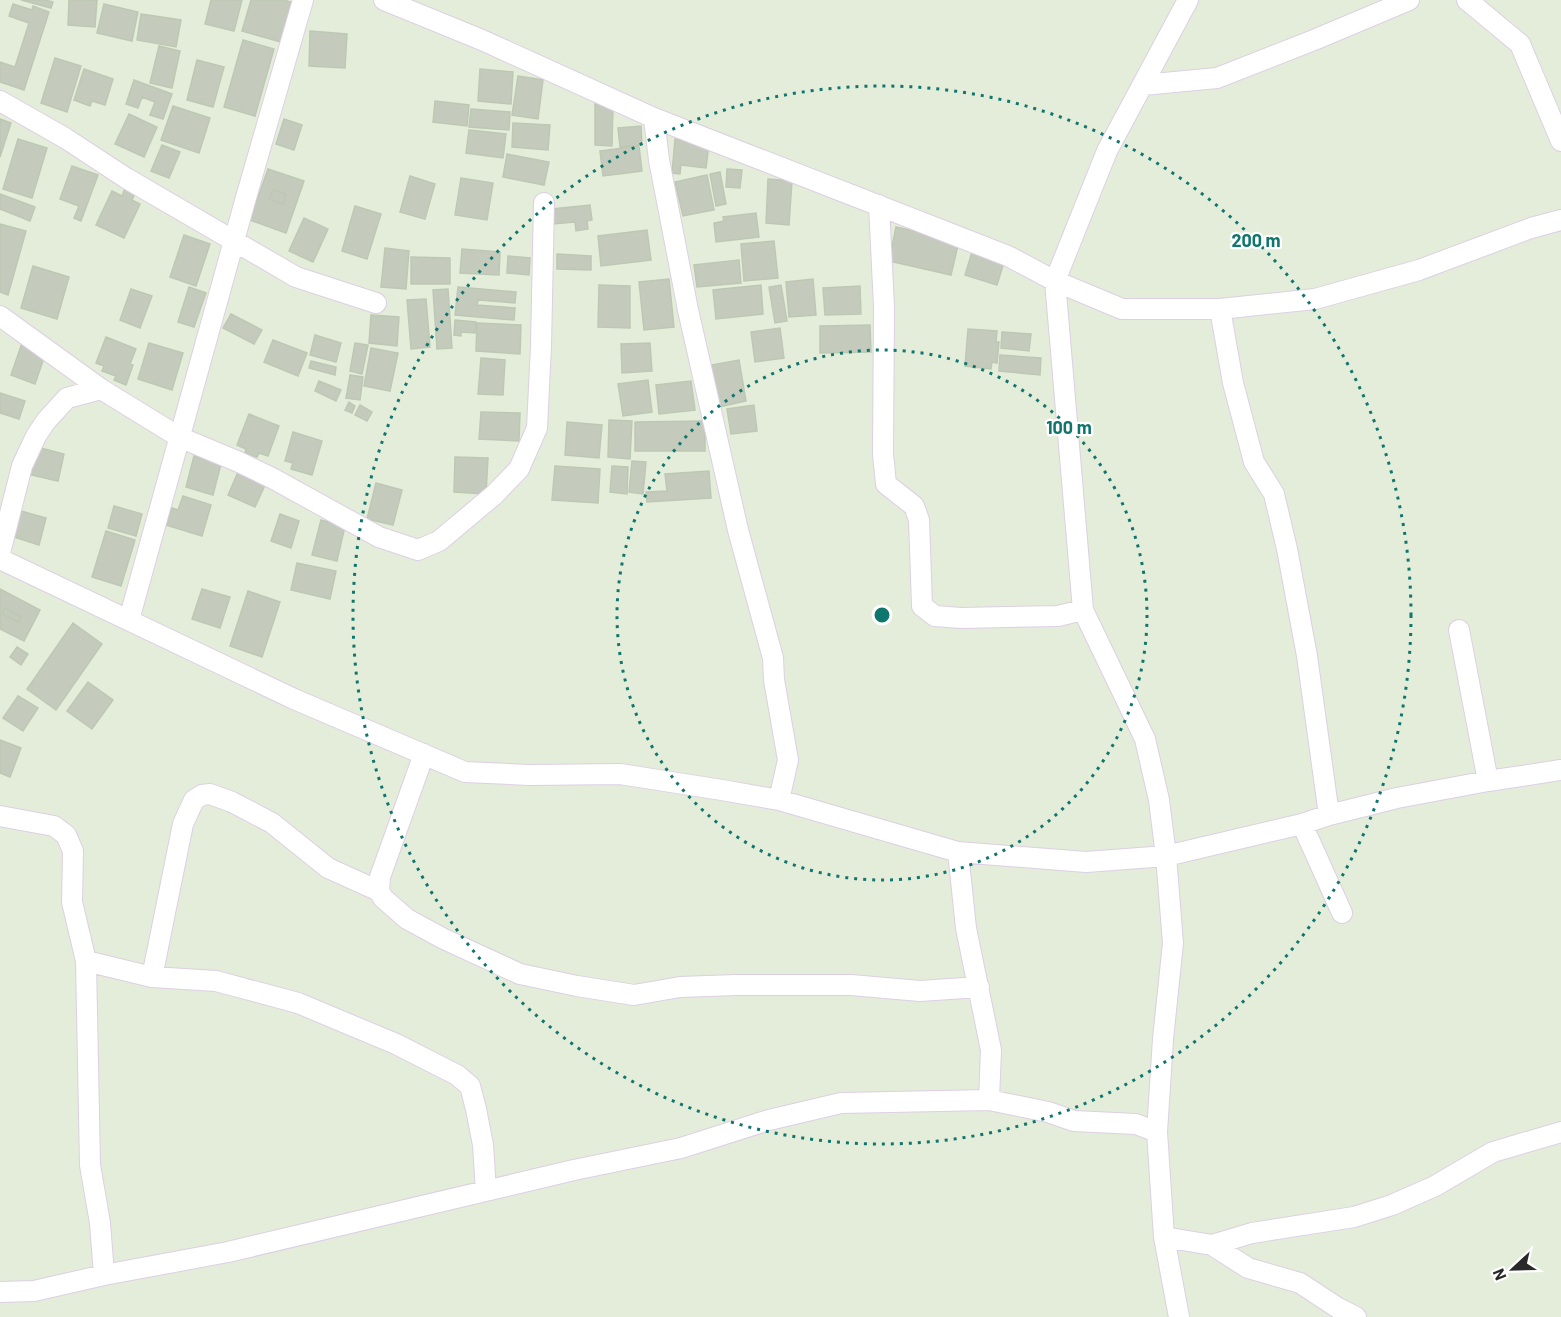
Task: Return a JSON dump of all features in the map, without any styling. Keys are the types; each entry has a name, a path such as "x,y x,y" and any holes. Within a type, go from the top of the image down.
{"street":[{"path":"129,620 303,0"},
{"path":"384,0 482,40 654,118 1008,256 1055,280 1122,309 1220,309 1315,299 1419,270 1531,228 1561,220"},
{"path":"1179,1317 1164,1237 1157,1132 1162,1039 1173,944 1166,856 1159,800 1145,739 1083,610 1055,280 1107,151 1188,0"},
{"path":"1143,85 1217,78 1409,0"},
{"path":"1467,0 1520,44 1561,141"},
{"path":"0,101 296,277 376,303"},
{"path":"654,118 659,160 696,345 738,530 773,658 774,680 788,760 779,800"},
{"path":"0,316 100,389 179,437 247,466 379,537 418,550 439,541 494,495 519,469 537,428 542,346 544,203"},
{"path":"879,204 884,306 883,454 886,484 914,506 919,520 922,606 935,616 961,618 1058,616 1083,610"},
{"path":"1220,309 1233,383 1254,462 1274,494 1287,549 1307,656 1329,815"},
{"path":"0,553 22,466 36,436 46,420 67,398 100,389"},
{"path":"0,559 294,699 465,772 529,775 620,774 779,800 958,852 1086,862 1166,856 1302,824 1397,798 1561,770"},
{"path":"1459,630 1488,781"},
{"path":"424,754 380,877 380,891 383,898 407,919 520,974 634,995 680,987 736,985 850,986 920,991 979,987"},
{"path":"152,977 183,824 194,800 202,795 210,794 232,802 272,823 328,868 380,891"},
{"path":"0,816 54,826 66,835 73,851 72,902 86,961 90,1164 100,1223 104,1275"},
{"path":"1302,824 1342,913"},
{"path":"958,852 966,928 991,1050 988,1100"},
{"path":"86,961 152,977 216,981 298,1003 396,1044 458,1075 470,1086 476,1109 483,1145 486,1191"},
{"path":"0,1292 34,1291 104,1275 228,1252 681,1148 769,1120 841,1103 988,1100 1048,1112 1074,1121 1136,1124 1157,1132"},
{"path":"1212,1245 1252,1233 1354,1217 1392,1205 1435,1186 1493,1152 1561,1132"},
{"path":"1164,1237 1212,1245 1248,1268 1300,1283 1356,1317"}],"building":[{"path":"21,0 45,0 53,2 51,8"},
{"path":"69,0 97,0 95,27 68,25"},
{"path":"211,0 242,0 234,31 205,24"},
{"path":"251,0 291,2 281,42 242,31"},
{"path":"13,4 32,10 33,6 49,12 24,90 0,82 0,62 15,67 29,23 9,16"},
{"path":"104,4 138,12 132,41 97,33"},
{"path":"141,14 181,20 176,47 137,40"},
{"path":"310,31 347,34 345,68 309,66"},
{"path":"243,40 274,49 255,116 224,107"},
{"path":"159,46 180,51 172,88 150,83"},
{"path":"55,58 81,66 67,112 41,103"},
{"path":"197,60 224,67 213,107 187,100"},
{"path":"84,69 113,79 105,105 92,101 90,106 74,100"},
{"path":"480,69 513,72 511,104 478,101"},
{"path":"518,76 543,80 538,119 512,115"},
{"path":"134,80 172,94 163,119 150,115 155,102 142,97 138,108 126,104"},
{"path":"435,101 469,105 467,126 433,122"},
{"path":"595,104 613,104 612,146 595,145"},
{"path":"173,106 210,118 199,153 161,140"},
{"path":"471,109 510,112 509,130 469,127"},
{"path":"129,114 157,127 144,157 115,144"},
{"path":"0,119 11,123 0,157"},
{"path":"284,119 302,125 294,150 276,144"},
{"path":"513,123 550,125 548,150 512,147"},
{"path":"641,126 642,145 620,147 618,128"},
{"path":"469,130 506,134 503,158 466,153"},
{"path":"18,139 47,148 32,198 3,189"},
{"path":"675,139 709,144 706,168 681,165 680,174 672,173"},
{"path":"162,145 180,152 169,178 151,171"},
{"path":"639,146 642,171 603,176 600,151"},
{"path":"507,154 549,162 544,185 503,177"},
{"path":"72,166 98,175 81,221 74,218 79,206 60,199"},
{"path":"268,169 304,181 286,233 250,220","holes":["273,190 286,194 283,204 269,199"]},
{"path":"727,169 742,170 740,188 726,187"},
{"path":"720,172 726,204 716,206 710,174"},
{"path":"707,175 714,210 683,216 675,182"},
{"path":"410,176 435,184 425,219 400,212"},
{"path":"461,178 493,183 487,220 455,215"},
{"path":"768,179 792,181 789,225 766,223"},
{"path":"125,188 135,193 132,200 140,204 124,238 96,225 112,191 122,196"},
{"path":"273,190 286,194 283,204 269,199"},
{"path":"0,194 35,207 30,221 0,209"},
{"path":"590,205 592,220 587,221 588,229 576,231 575,222 553,224 552,209"},
{"path":"355,206 381,214 367,259 342,251"},
{"path":"756,213 759,237 716,242 714,223 724,221 723,217"},
{"path":"304,218 328,229 313,262 289,251"},
{"path":"0,224 26,231 8,295 0,292"},
{"path":"896,227 959,241 951,275 889,261"},
{"path":"647,230 651,260 601,266 598,236"},
{"path":"184,235 210,244 196,286 170,277"},
{"path":"774,241 778,278 744,281 741,244"},
{"path":"385,248 409,251 406,289 381,287"},
{"path":"462,249 500,252 499,275 460,273"},
{"path":"972,252 1004,262 997,285 965,275"},
{"path":"557,254 591,256 591,270 557,269"},
{"path":"508,256 530,258 529,275 507,273"},
{"path":"411,257 450,258 450,284 411,284"},
{"path":"739,260 741,283 697,287 694,265"},
{"path":"33,266 69,277 57,319 21,308"},
{"path":"669,279 674,327 644,330 639,282"},
{"path":"813,279 816,315 789,317 786,282"},
{"path":"599,285 630,286 630,328 598,327"},
{"path":"761,285 763,314 716,319 713,290"},
{"path":"781,285 787,321 775,323 769,287"},
{"path":"860,286 861,314 825,315 823,288"},
{"path":"189,287 206,293 194,327 178,322"},
{"path":"458,287 516,292 515,303 478,300 477,305 515,308 514,320 455,315"},
{"path":"131,289 152,296 140,328 120,320"},
{"path":"448,289 452,348 437,349 433,290"},
{"path":"426,299 430,347 411,349 407,300"},
{"path":"231,314 262,330 254,344 223,328"},
{"path":"371,315 399,317 397,346 369,343"},
{"path":"455,320 476,322 475,333 461,332 461,336 454,335"},
{"path":"477,323 521,325 520,354 476,351"},
{"path":"870,325 871,352 820,353 820,326"},
{"path":"780,328 784,358 755,362 751,332"},
{"path":"968,329 997,331 996,342 999,342 997,363 992,362 991,369 965,366"},
{"path":"1002,332 1031,334 1029,351 1001,348"},
{"path":"315,335 341,343 336,362 310,355"},
{"path":"106,337 136,349 126,385 114,380 116,376 102,371 104,366 96,363"},
{"path":"273,340 307,353 298,376 264,362"},
{"path":"22,343 46,352 35,384 11,375"},
{"path":"149,343 183,353 172,390 138,379"},
{"path":"355,343 368,345 362,374 350,371"},
{"path":"650,343 652,371 622,373 621,344"},
{"path":"371,348 398,353 390,391 364,386"},
{"path":"1000,355 1041,358 1040,375 999,371"},
{"path":"481,358 505,360 503,395 478,394"},
{"path":"739,360 746,401 719,407 711,365"},
{"path":"311,361 336,367 335,375 309,368"},
{"path":"350,375 363,377 360,400 346,398"},
{"path":"648,380 652,412 623,416 618,384"},
{"path":"319,381 341,390 336,401 315,391"},
{"path":"691,381 695,410 659,414 656,385"},
{"path":"0,393 25,401 19,419 0,413"},
{"path":"349,402 355,406 352,413 345,410"},
{"path":"360,405 372,412 367,421 355,415"},
{"path":"754,405 757,431 731,434 727,409"},
{"path":"481,412 520,413 519,441 479,439"},
{"path":"249,414 279,426 268,456 259,453 257,457 245,453 246,449 237,445"},
{"path":"609,420 632,421 630,459 608,457"},
{"path":"705,421 705,451 635,451 635,422"},
{"path":"567,422 602,425 599,458 565,455"},
{"path":"293,432 322,441 312,475 291,469 293,463 285,461"},
{"path":"33,446 64,454 58,481 27,474"},
{"path":"194,456 221,464 213,495 186,487"},
{"path":"455,457 488,458 486,494 454,492"},
{"path":"632,461 646,462 643,494 629,492"},
{"path":"555,466 600,469 598,503 552,500"},
{"path":"612,466 628,467 627,494 610,492"},
{"path":"709,471 711,498 647,502 646,492 667,491 665,474"},
{"path":"238,472 265,485 255,507 228,495"},
{"path":"376,483 402,490 393,525 367,519"},
{"path":"183,496 211,505 202,536 166,525 172,508 178,510"},
{"path":"114,506 142,514 136,536 108,528"},
{"path":"21,511 46,518 39,545 14,537"},
{"path":"280,514 299,521 291,548 271,541"},
{"path":"321,520 345,526 337,561 312,555"},
{"path":"106,531 135,540 121,586 92,577"},
{"path":"297,563 336,571 330,599 291,590"},
{"path":"0,589 40,610 24,641 0,629","holes":["5,608 21,617 18,622 2,614"]},
{"path":"202,589 230,597 220,628 192,619"},
{"path":"248,591 280,602 262,657 230,646"},
{"path":"5,608 21,617 18,622 2,614"},
{"path":"73,623 102,644 56,710 27,689"},
{"path":"17,647 28,654 21,665 10,657"},
{"path":"88,682 113,700 92,729 67,711"},
{"path":"18,696 38,708 23,731 3,718"},
{"path":"0,740 21,748 10,777 0,773"}]}
